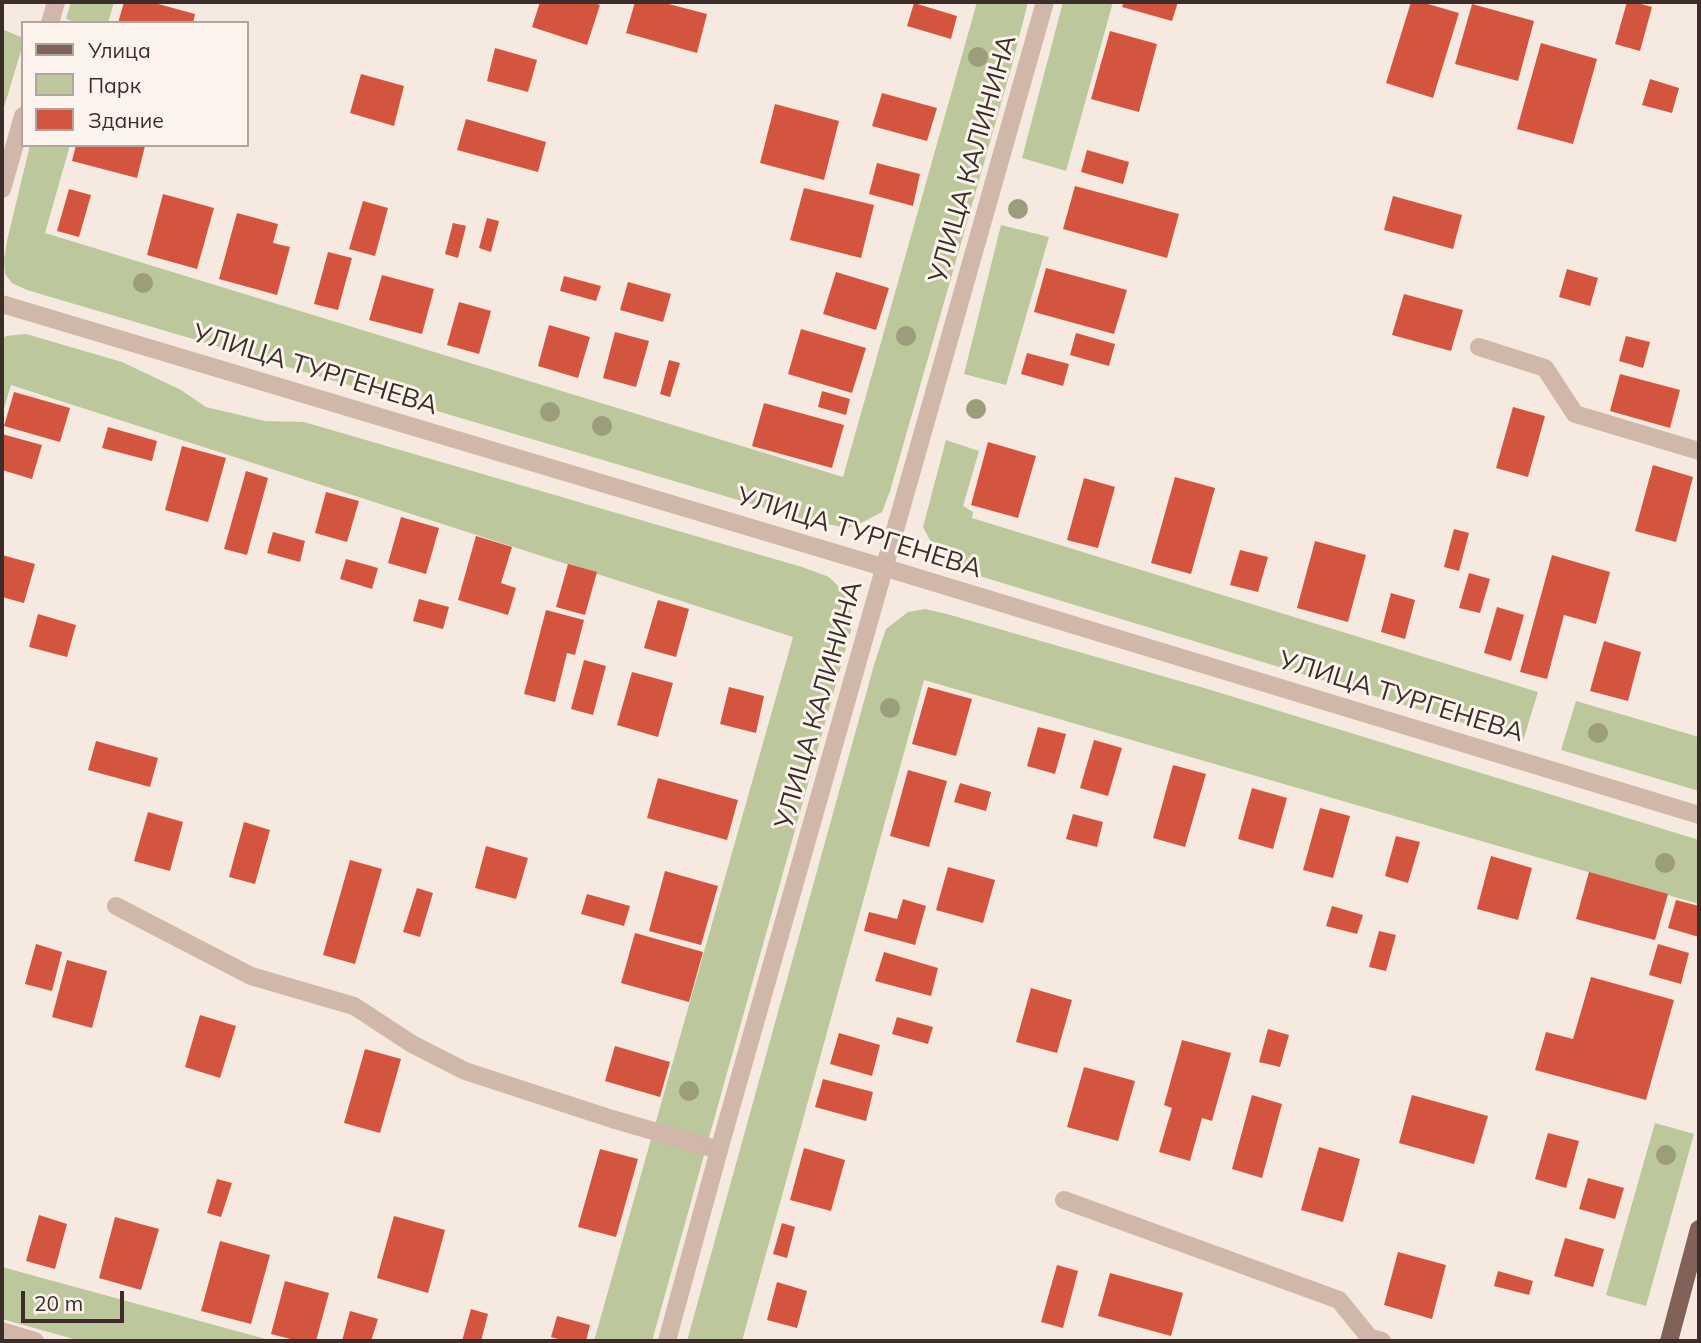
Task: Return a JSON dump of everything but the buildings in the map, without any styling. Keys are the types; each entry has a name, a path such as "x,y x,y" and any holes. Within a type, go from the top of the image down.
{"main road":[{"path":"1669,1341 1699,1228"}],"street":[{"path":"51,21 56,2"},
{"name":"УЛИЦА КАЛИНИНА","path":"667,1341 1045,2"},
{"path":"2,189 21,123"},
{"name":"УЛИЦА ТУРГЕНЕВА","path":"2,304 1699,815"},
{"path":"1479,347 1545,368 1574,414 1699,451"},
{"path":"116,906 251,976 354,1006 412,1044 466,1071 612,1119 719,1150"},
{"path":"1064,1200 1339,1300 1369,1337 1382,1341"},
{"path":"2,1331 35,1341"}],"green space":[{"path":"71,2 114,2 109,21 66,19"},
{"path":"977,2 1028,2 890,491 882,512 848,528 806,520 27,290 12,283 5,274 4,260 30,147 69,147 45,233 843,477"},
{"path":"1063,2 1113,2 1066,171 1022,158"},
{"path":"2,29 21,37 21,51 2,114"},
{"path":"1001,225 1049,237 1006,385 964,374"},
{"path":"26,334 122,362 181,390 206,407 265,421 304,422 802,567 829,577 843,591 853,623 652,1341 594,1341 793,637 11,385 2,415 2,340 6,336"},
{"path":"946,440 979,451 963,506 973,512 972,518 1538,692 1523,741 976,575 958,565 931,542 923,527"},
{"path":"925,609 1211,690 1699,840 1699,904 924,680 742,1341 687,1341 874,665 886,629 908,612"},
{"path":"1576,701 1699,737 1699,791 1561,750"},
{"path":"1655,1123 1694,1134 1646,1306 1606,1295"},
{"path":"2,1267 273,1341 81,1341 2,1319"}]}
